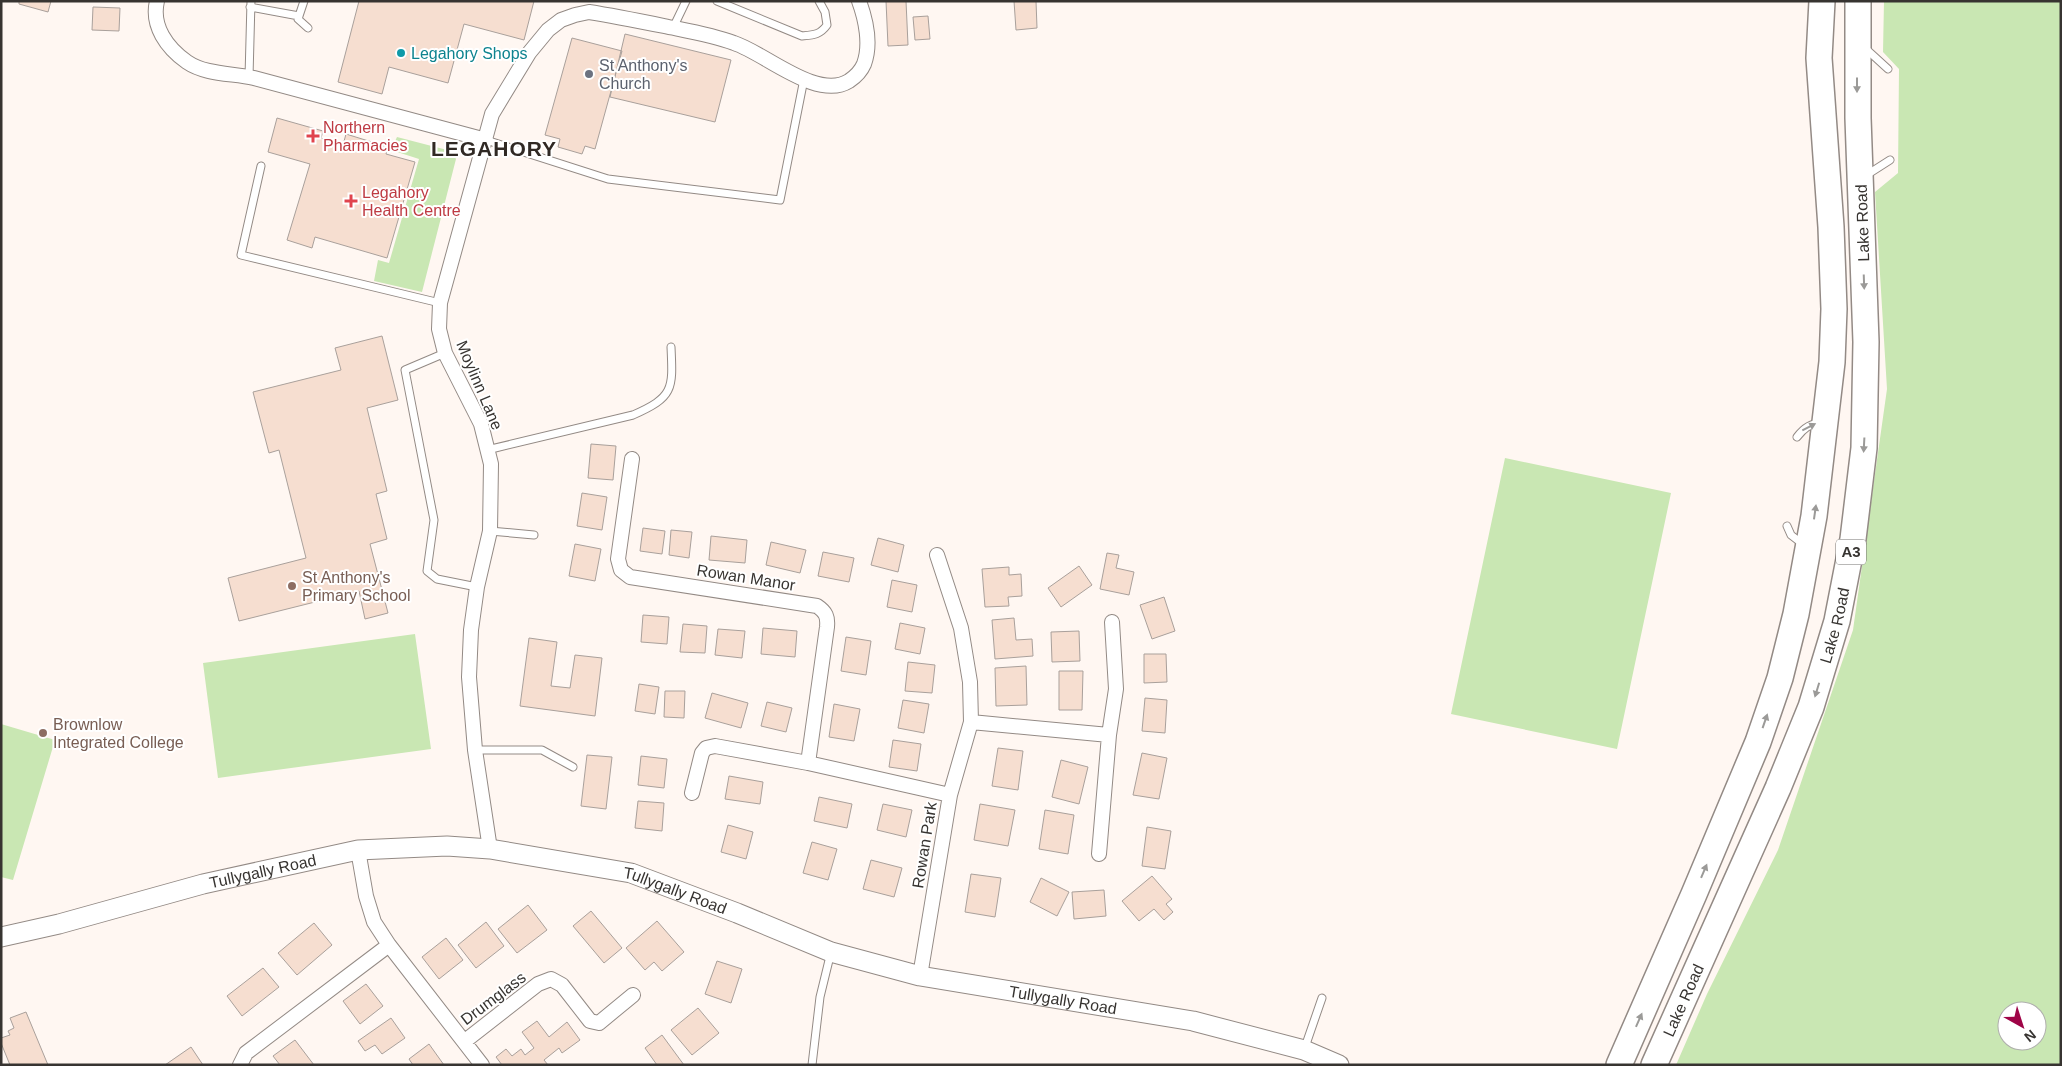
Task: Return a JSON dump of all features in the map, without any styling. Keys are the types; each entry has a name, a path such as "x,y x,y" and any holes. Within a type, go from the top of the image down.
{"highway":[{"name":"Lake Road","path":"1619,1065 1733,805 1758,742 1780,678 1796,614 1809,547 1826,423 1832,362 1834,309 1831,218 1819,58 1822,1"},
{"name":"Lake Road","path":"1654,1065 1778,788 1811,707 1837,621 1853,539 1864,448 1866,342 1860,179 1858,1"}],"street":[{"path":"157,1 156,23 163,39 172,50 197,67 249,77 486,140"},
{"name":"Moylinn Lane","path":"490,848 475,750 469,677 471,630 477,587 490,531 491,464 481,424 445,353 439,329 440,304 492,114 529,53 548,30 561,20 590,12 673,28 736,43 804,79 824,85 844,83 854,77 862,68 868,49 865,24 858,1"},
{"name":"Rowan Manor","path":"632,458 618,559 621,570 630,577 818,606 825,611 828,619 808,763"},
{"name":"Rowan Park","path":"920,976 950,795 971,722 970,682 961,628 937,555"},
{"path":"1099,854 1109,735 1116,690 1112,622"},
{"path":"971,722 1109,735"},
{"path":"692,793 702,753 706,748 715,746 808,763 950,795"},
{"name":"Tullygally Road","path":"1,937 59,924 188,888 358,850 447,846 490,848 631,873 737,913 831,952 920,976 1193,1021 1304,1050 1339,1065"},
{"name":"Drumglass","path":"358,850 366,896 374,922 389,945 482,1065"},
{"path":"240,1065 246,1053 389,945"},
{"name":"Drumglass","path":"465,1041 538,984 551,979 562,985 590,1021 598,1023 633,995"}],"lane":[{"path":"304,1 299,16 300,22 308,28"},
{"path":"673,28 686,1"},
{"path":"717,1 802,36 816,35 826,25 824,12 819,1"},
{"path":"249,77 250,4 299,16"},
{"path":"1857,42 1888,69"},
{"path":"486,140 608,179 780,200 804,79"},
{"path":"1860,179 1890,160"},
{"path":"262,166 241,255 440,304"},
{"path":"487,450 633,415 653,406 666,393 672,381 671,347"},
{"path":"445,353 405,370 434,520 427,571 436,579 477,587"},
{"path":"1797,437 1803,429 1814,423 1826,423"},
{"path":"1787,526 1791,535 1800,543 1809,547"},
{"path":"490,531 534,535"},
{"path":"475,750 542,750 573,767"},
{"path":"812,1065 820,997 831,952"},
{"path":"1304,1050 1322,998"}],"green space":[{"path":"1884,1 2061,1 2061,1065 1676,1065 1707,994 1778,850 1853,630 1887,389 1875,192 1898,173 1899,69 1883,52"},
{"path":"397,137 451,151 456,159 422,292 374,281 378,260 389,263 419,159 391,150"},
{"path":"1505,458 1671,493 1617,749 1451,714"},
{"path":"415,634 431,749 218,778 203,663"},
{"path":"1,724 55,740 13,880 1,877"}],"building":[{"path":"19,1 51,1 48,12 19,4"},
{"name":"Legahory Shops","path":"359,1 534,1 524,40 464,24 448,83 389,67 382,94 338,82"},
{"path":"886,1 906,1 908,45 888,46"},
{"path":"1014,1 1036,1 1037,28 1016,30"},
{"path":"93,7 120,8 119,31 92,30"},
{"path":"928,16 930,39 915,40 913,17"},
{"path":"625,34 731,60 715,122 610,97"},
{"name":"St Anthony's Church","path":"572,38 622,51 595,149 585,146 582,154 558,147 560,139 545,135"},
{"name":"Legahory Health Centre","path":"277,118 323,131 321,138 343,145 346,134 388,147 386,154 415,162 387,258 315,237 312,248 287,240 310,164 268,152"},
{"path":"382,336 398,400 367,408 387,491 376,494 387,539 370,544 388,613 365,619 359,591 239,621 228,578 306,558 279,450 269,453 253,392 341,370 335,348"},
{"path":"591,444 616,446 613,480 588,478"},
{"path":"582,493 607,497 602,530 577,526"},
{"path":"643,528 665,531 662,554 640,551"},
{"path":"671,530 692,532 689,558 669,555"},
{"path":"711,536 747,540 745,563 709,560"},
{"path":"878,538 904,545 898,572 871,565"},
{"path":"771,542 806,550 800,573 766,565"},
{"path":"575,544 601,549 595,581 569,576"},
{"path":"823,552 854,558 849,582 818,576"},
{"path":"1107,553 1119,555 1116,568 1134,572 1129,595 1100,589"},
{"path":"1079,566 1092,585 1061,607 1048,588"},
{"path":"1009,567 1009,575 1021,574 1022,596 1008,597 1009,606 985,607 982,569"},
{"path":"892,580 917,585 912,612 887,607"},
{"path":"1164,597 1175,631 1152,639 1140,605"},
{"path":"643,615 669,617 667,644 641,642"},
{"path":"1014,618 1016,640 1032,639 1033,656 995,659 992,620"},
{"path":"900,623 925,628 920,654 895,649"},
{"path":"683,624 707,626 705,653 680,652"},
{"path":"763,628 797,631 795,657 761,654"},
{"path":"718,629 745,631 742,658 715,655"},
{"path":"1079,631 1080,661 1052,662 1051,632"},
{"path":"846,637 871,641 866,675 841,671"},
{"path":"529,638 557,642 551,686 570,688 575,655 602,658 595,716 520,706"},
{"path":"1144,654 1166,654 1167,682 1144,683"},
{"path":"908,662 935,665 932,693 905,691"},
{"path":"1026,666 1027,705 996,706 995,668"},
{"path":"1059,671 1083,671 1082,710 1059,710"},
{"path":"639,684 659,687 655,714 635,711"},
{"path":"665,691 685,691 684,718 664,717"},
{"path":"712,693 748,703 741,728 705,718"},
{"path":"1145,698 1167,700 1165,733 1142,731"},
{"path":"903,700 929,704 924,733 898,728"},
{"path":"767,702 792,708 786,732 761,726"},
{"path":"834,704 860,709 854,741 829,737"},
{"path":"893,740 921,744 917,771 889,767"},
{"path":"998,748 1023,751 1018,790 992,786"},
{"path":"1142,753 1167,758 1159,799 1133,795"},
{"path":"587,755 612,757 606,809 581,806"},
{"path":"641,756 667,759 664,788 638,785"},
{"path":"1061,760 1088,767 1079,804 1052,797"},
{"path":"729,776 763,782 760,804 725,799"},
{"path":"819,797 852,804 847,828 814,821"},
{"path":"638,801 664,803 662,831 635,828"},
{"path":"883,804 912,810 906,837 877,830"},
{"path":"980,804 1015,810 1008,846 974,840"},
{"path":"1045,810 1074,815 1068,854 1039,849"},
{"path":"728,825 753,832 746,859 721,852"},
{"path":"1147,827 1171,831 1165,869 1142,866"},
{"path":"812,842 837,849 828,880 803,873"},
{"path":"871,860 902,868 894,897 863,889"},
{"path":"971,874 1001,878 995,917 965,912"},
{"path":"1152,876 1172,899 1166,904 1173,912 1164,920 1154,909 1139,921 1122,901"},
{"path":"1041,878 1069,892 1057,916 1030,902"},
{"path":"1104,890 1106,916 1074,919 1072,892"},
{"path":"528,905 547,930 517,953 498,929"},
{"path":"591,911 622,948 604,963 573,926"},
{"path":"657,921 684,952 662,971 654,962 645,970 626,948"},
{"path":"486,922 504,946 476,968 458,945"},
{"path":"314,923 332,945 297,975 278,953"},
{"path":"446,938 463,960 439,979 422,957"},
{"path":"717,961 742,969 731,1003 705,994"},
{"path":"263,968 279,987 242,1016 227,996"},
{"path":"366,984 383,1006 360,1024 343,1001"},
{"path":"698,1008 719,1033 692,1055 671,1030"},
{"path":"26,1012 48,1065 10,1065 1,1043 1,1038 10,1035 8,1031 14,1028 10,1018"},
{"path":"391,1018 405,1038 382,1054 375,1045 365,1051 358,1041"},
{"path":"537,1021 549,1037 567,1022 580,1040 562,1053 559,1048 544,1060 548,1065 502,1065 496,1057 506,1049 512,1056 521,1049 525,1055 534,1048 522,1032"},
{"path":"662,1035 684,1065 657,1065 645,1048"},
{"path":"295,1040 314,1065 280,1065 273,1056"},
{"path":"429,1044 444,1065 413,1065 409,1059"},
{"path":"191,1047 203,1065 165,1065"}],"place":[{"name":"Legahory Shops","path":"401,53"},
{"name":"St Anthony's Church","path":"589,74"},
{"name":"Northern Pharmacies","path":"313,136"},
{"name":"Legahory Health Centre","path":"351,201"},
{"name":"St Anthony's Primary School","path":"292,586"},
{"name":"Brownlow Integrated College","path":"43,733"}],"district":[{"name":"LEGAHORY","path":"494,149"}]}
